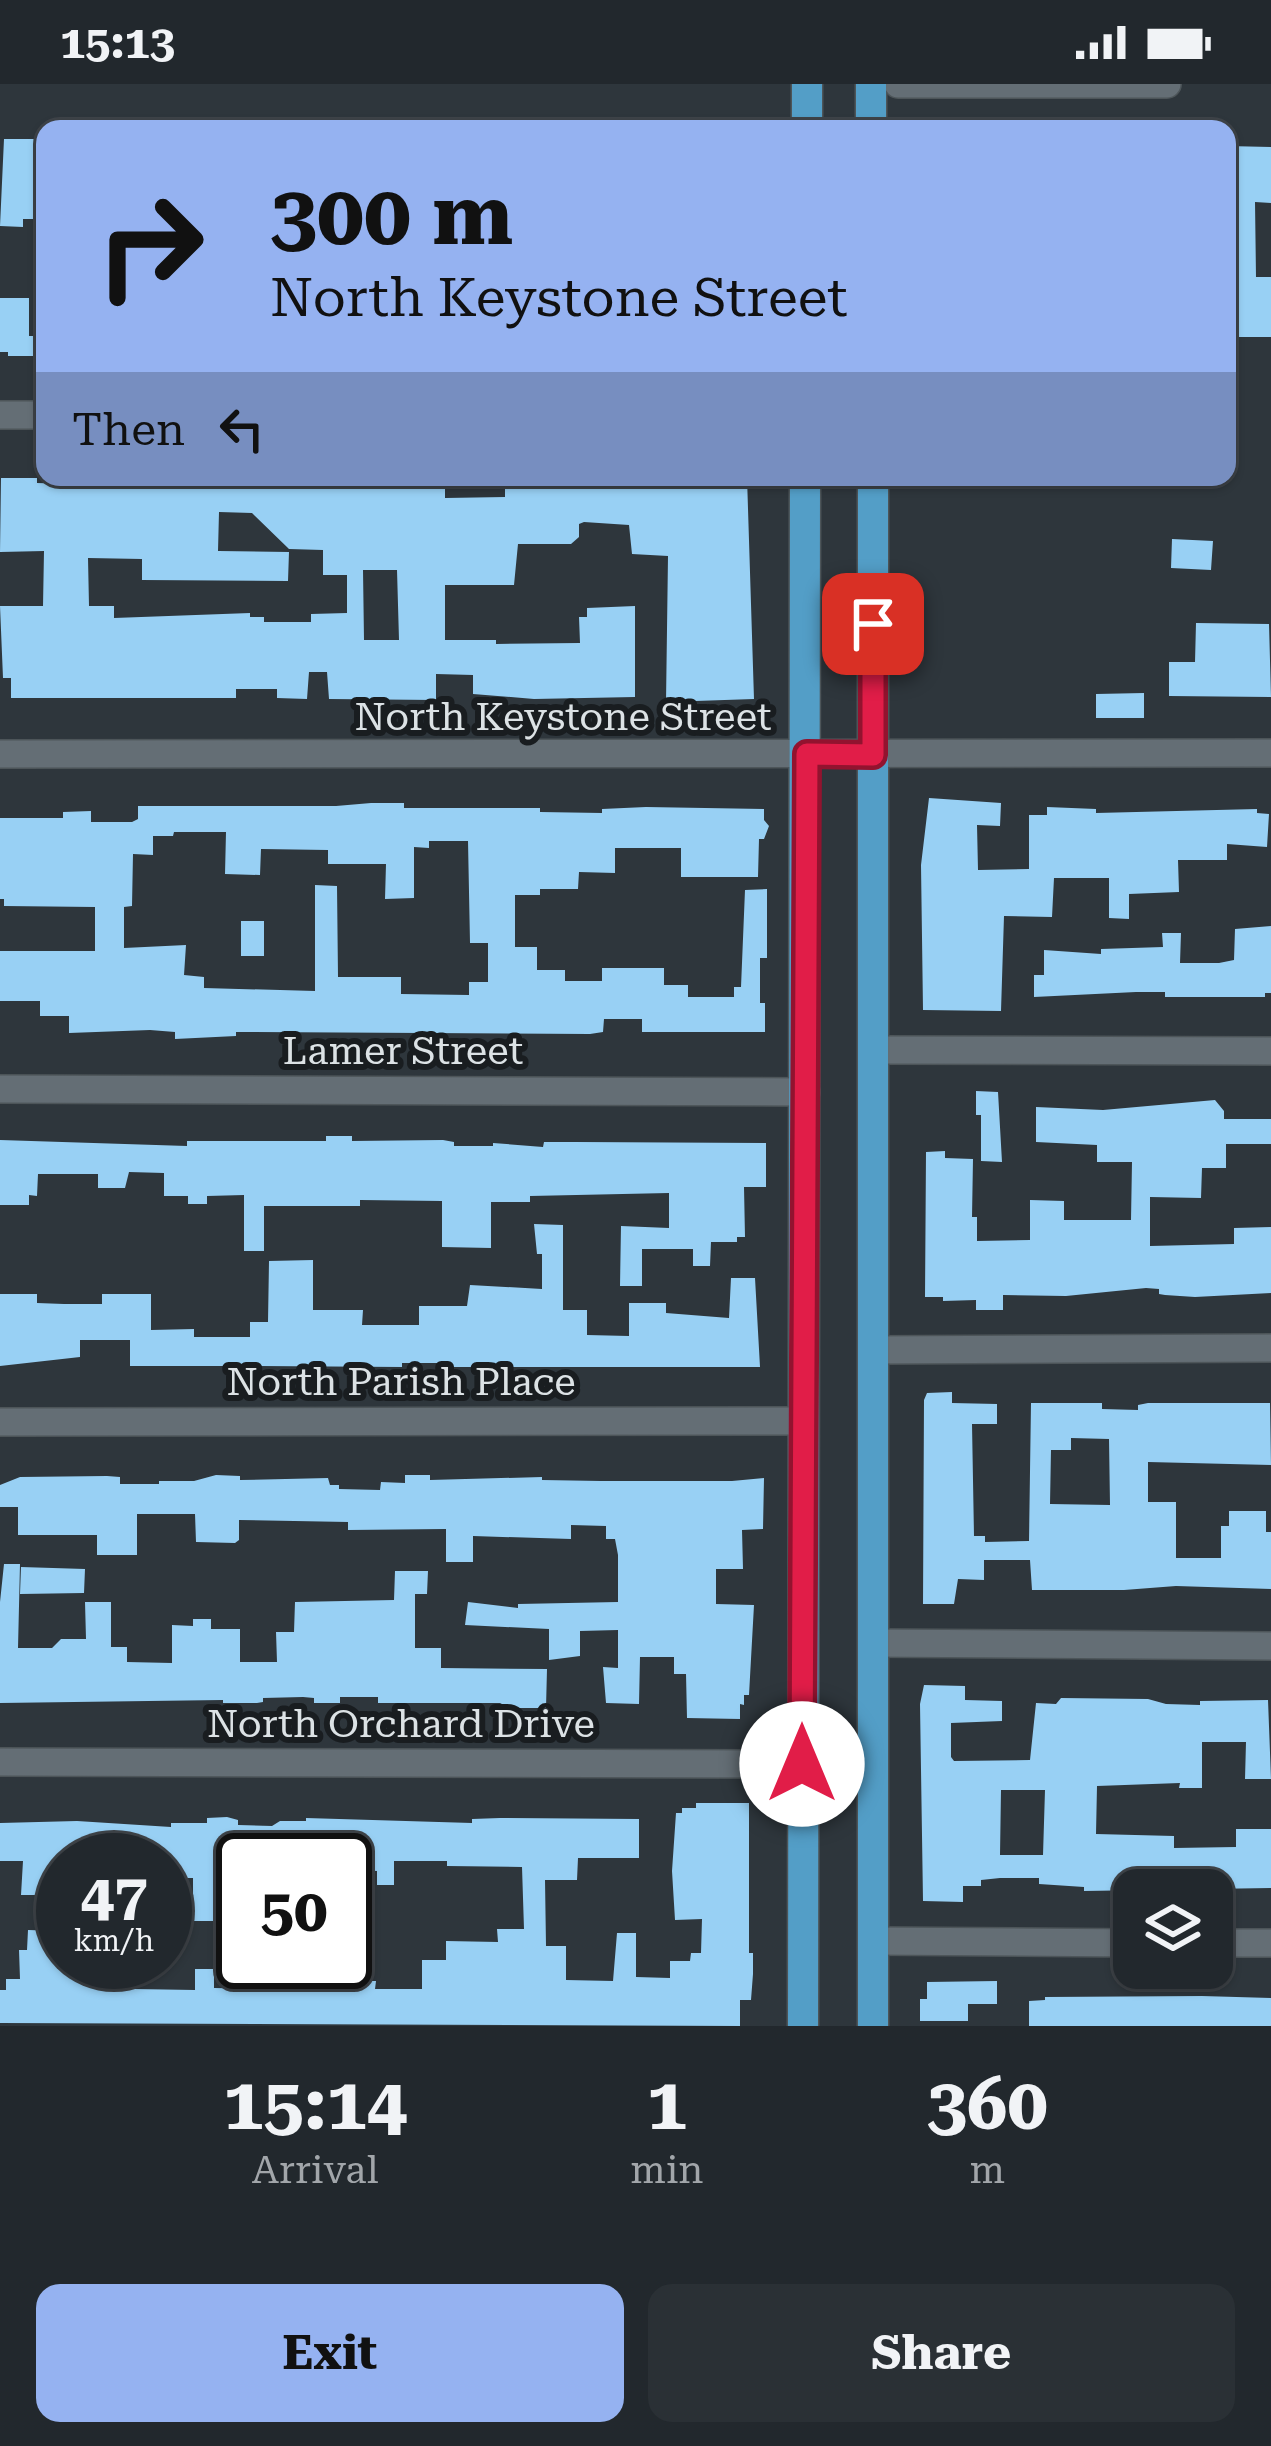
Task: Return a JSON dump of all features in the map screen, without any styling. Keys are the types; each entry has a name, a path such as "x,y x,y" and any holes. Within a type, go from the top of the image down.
{"main road":[{"path":"807,84 807,120"},
{"path":"871,84 871,120"},
{"path":"803,2026 805,486"},
{"path":"873,486 873,2026"}],"street":[{"path":"871,84 888,84"},
{"path":"898,84 1168,84"},
{"path":"0,415 36,415"},
{"name":"North Keystone Street","path":"0,754 1271,753"},
{"path":"874,1050 1271,1051"},
{"name":"Lamer Street","path":"0,1089 806,1091"},
{"path":"874,1350 1271,1348"},
{"name":"North Parish Place","path":"0,1422 802,1421"},
{"path":"872,1643 1271,1646"},
{"name":"North Orchard Drive","path":"0,1762 802,1764"},
{"path":"873,1941 1113,1942"},
{"path":"1233,1943 1271,1943"}],"building":[{"path":"4,139 36,139 36,219 23,219 23,227 0,226"},
{"path":"1236,146 1271,147 1271,203 1255,202 1256,277 1271,277 1271,337 1236,337"},
{"path":"0,298 29,298 29,336 36,336 36,356 0,352"},
{"path":"1,478 36,478 36,486 445,486 445,498 505,497 505,486 747,486 754,699 666,702 668,556 632,554 629,525 584,522 571,544 518,544 514,585 445,585 445,640 580,643 579,617 587,617 587,608 635,606 635,697 534,699 473,694 473,675 436,674 436,700 329,699 327,672 309,672 307,699 277,698 277,689 236,689 236,698 11,698 11,678 3,678 0,606 43,606 44,551 0,552","holes":["219,512 252,513 289,549 323,550 323,575 347,575 347,613 311,614 311,622 264,622 264,617 250,617 250,613 114,618 114,606 89,606 88,558 142,559 142,580 288,581 289,552 218,551","363,570 397,570 399,640 364,640"]},
{"path":"1172,539 1213,541 1211,570 1171,568"},
{"path":"1196,623 1269,624 1271,697 1169,696 1169,662 1195,662"},
{"path":"1144,693 1144,718 1096,718 1096,694"},
{"path":"929,798 1001,803 1000,826 977,825 978,870 1029,869 1029,815 1047,815 1047,807 1096,809 1096,813 1257,809 1257,813 1269,814 1267,847 1227,844 1227,860 1178,860 1179,892 1129,894 1129,919 1109,918 1109,878 1054,878 1052,917 1004,916 1001,1011 923,1010 921,865"},
{"path":"404,803 404,808 602,813 602,809 646,807 764,809 769,826 764,839 759,839 758,877 681,877 681,848 615,848 615,873 579,872 578,889 540,889 540,895 515,895 515,947 537,947 537,970 565,970 565,981 602,981 602,968 664,968 664,985 688,985 688,997 734,997 734,987 741,987 745,890 767,889 767,958 760,958 765,1032 642,1032 642,1019 604,1019 603,1032 590,1034 236,1032 236,1036 175,1039 175,1032 150,1030 69,1033 69,1016 40,1016 40,1001 0,1001 0,951 95,951 95,907 4,906 0,899 0,818 63,818 63,812 91,811 91,822 132,822 138,819 138,806","holes":["226,832 225,874 260,875 261,849 328,850 328,864 386,864 385,899 414,898 414,847 429,848 429,841 468,841 470,943 488,943 488,982 469,982 469,995 401,994 401,977 338,977 337,886 315,885 315,991 204,988 204,977 184,975 186,945 124,948 124,907 132,906 133,854 153,855 153,836"]},
{"path":"241,921 264,921 264,956 241,956"},
{"path":"1271,926 1271,993 1265,997 1165,997 1165,992 1136,992 1034,997 1034,975 1044,975 1044,950 1101,954 1101,949 1163,947 1162,933 1181,933 1180,963 1219,963 1234,960 1235,929"},
{"path":"976,1091 998,1092 1002,1162 981,1161"},
{"path":"1215,1100 1224,1119 1271,1119 1271,1144 1226,1144 1226,1168 1202,1168 1201,1198 1150,1197 1150,1246 1234,1244 1234,1228 1271,1227 1271,1293 1195,1297 1146,1288 1066,1296 1003,1295 1003,1310 976,1310 976,1300 925,1297 926,1152 945,1151 945,1158 973,1159 972,1217 977,1217 977,1241 1030,1240 1030,1200 1064,1201 1064,1220 1131,1220 1132,1162 1097,1162 1097,1145 1036,1142 1036,1107 1103,1110"},
{"path":"326,1136 352,1136 352,1141 443,1140 454,1146 766,1143 766,1187 744,1187 745,1237 737,1237 737,1242 711,1242 710,1266 693,1266 693,1249 642,1249 642,1286 620,1286 621,1226 669,1228 669,1193 530,1196 530,1202 491,1202 491,1248 442,1247 442,1201 360,1200 360,1206 264,1206 264,1251 244,1251 244,1195 207,1196 207,1204 188,1204 188,1196 164,1196 164,1173 129,1172 125,1188 98,1188 98,1174 38,1174 37,1196 29,1195 29,1205 0,1205 0,1140 187,1146 187,1141 326,1141"},
{"path":"534,1224 563,1225 563,1310 587,1310 587,1335 629,1336 629,1303 666,1303 666,1313 729,1318 731,1278 755,1278 760,1367 402,1363 402,1367 259,1366 259,1372 242,1372 242,1366 130,1366 130,1340 80,1340 80,1357 0,1366 0,1294 37,1294 37,1303 102,1304 102,1294 151,1294 151,1330 194,1329 194,1337 250,1337 250,1322 268,1322 269,1261 313,1260 313,1310 363,1310 362,1325 419,1325 419,1306 467,1306 470,1285 542,1289 542,1254 537,1254"},
{"path":"952,1392 952,1403 997,1404 997,1424 972,1424 974,1536 985,1536 985,1542 1029,1541 1031,1403 1102,1403 1102,1409 1138,1410 1138,1405 1148,1403 1270,1403 1271,1465 1148,1462 1148,1502 1176,1502 1176,1558 1221,1558 1221,1526 1229,1526 1229,1511 1266,1511 1266,1532 1271,1532 1271,1589 1032,1590 1030,1560 984,1560 984,1580 958,1579 954,1604 923,1604 927,1393","holes":["1071,1438 1109,1439 1110,1505 1050,1504 1051,1450 1071,1450"]},
{"path":"405,1475 430,1475 430,1480 764,1478 763,1529 742,1530 743,1569 716,1569 716,1604 754,1605 749,1695 740,1704 740,1719 687,1718 686,1674 674,1674 674,1657 640,1657 639,1704 606,1703 603,1667 618,1668 618,1630 580,1631 580,1656 549,1660 549,1629 465,1625 468,1602 518,1608 518,1604 618,1602 618,1555 615,1539 606,1539 606,1526 571,1525 571,1539 473,1536 473,1562 446,1562 446,1529 348,1530 348,1522 239,1520 235,1543 196,1542 195,1514 137,1514 137,1555 97,1555 97,1535 18,1535 18,1507 0,1507 0,1485 20,1477 107,1476 120,1477 120,1484 159,1484 240,1476 240,1480 328,1478 339,1489 380,1490 381,1482 405,1483"},
{"path":"4,1564 20,1564 18,1648 52,1648 61,1639 86,1639 85,1602 111,1602 111,1647 127,1647 127,1662 172,1663 172,1625 193,1626 193,1619 211,1619 211,1629 240,1629 240,1662 277,1662 276,1632 294,1632 295,1602 394,1600 395,1571 428,1571 427,1594 415,1594 415,1648 441,1648 441,1668 547,1669 546,1708 510,1708 500,1703 378,1703 378,1697 340,1697 340,1703 314,1703 314,1698 303,1697 263,1698 257,1703 0,1703"},
{"path":"21,1567 85,1569 84,1593 20,1594"},
{"path":"924,1685 965,1686 965,1700 1002,1701 1002,1721 951,1723 954,1761 1030,1760 1036,1703 1056,1704 1061,1698 1200,1705 1200,1701 1268,1700 1271,1779 1245,1779 1246,1742 1202,1742 1202,1788 1179,1788 1180,1783 1097,1786 1096,1834 1174,1836 1174,1848 1236,1847 1236,1829 1271,1829 1271,1888 1233,1889 1233,1869 1113,1869 1113,1891 1039,1884 1039,1878 1000,1878 981,1880 981,1886 963,1886 963,1902 923,1901 920,1704","holes":["1001,1790 1045,1790 1043,1855 1000,1855"]},
{"path":"696,1803 749,1803 753,1974 751,2000 740,2000 740,2026 0,2023 0,1990 6,1990 6,1979 20,1979 19,1950 27,1950 28,1930 36,1930 36,1989 195,1990 195,1969 214,1969 216,1989 372,1989 376,1981 375,1989 422,1989 422,1960 446,1960 446,1941 498,1942 497,1929 524,1929 522,1867 394,1861 394,1885 377,1885 377,1871 372,1871 372,1833 216,1833 215,1921 193,1921 192,1833 36,1833 36,1895 21,1895 23,1861 0,1861 0,1823 77,1821 171,1827 171,1823 207,1823 207,1818 227,1817 238,1820 238,1825 272,1826 306,1818 472,1823 472,1819 500,1818 639,1819 639,1858 578,1858 577,1880 545,1880 546,1946 566,1946 566,1980 613,1981 617,1933 636,1933 636,1977 670,1978 670,1961 690,1961 691,1953 701,1953 702,1919 675,1920 672,1871 676,1813 696,1808"},
{"path":"997,1981 997,2004 968,2004 968,2021 920,2021 920,1999 927,1999 927,1982"},
{"path":"1045,1997 1271,1998 1271,2026 1029,2026 1029,2001"}],"route":[{"path":"802,1764 807,754 873,755 873,624"}]}
